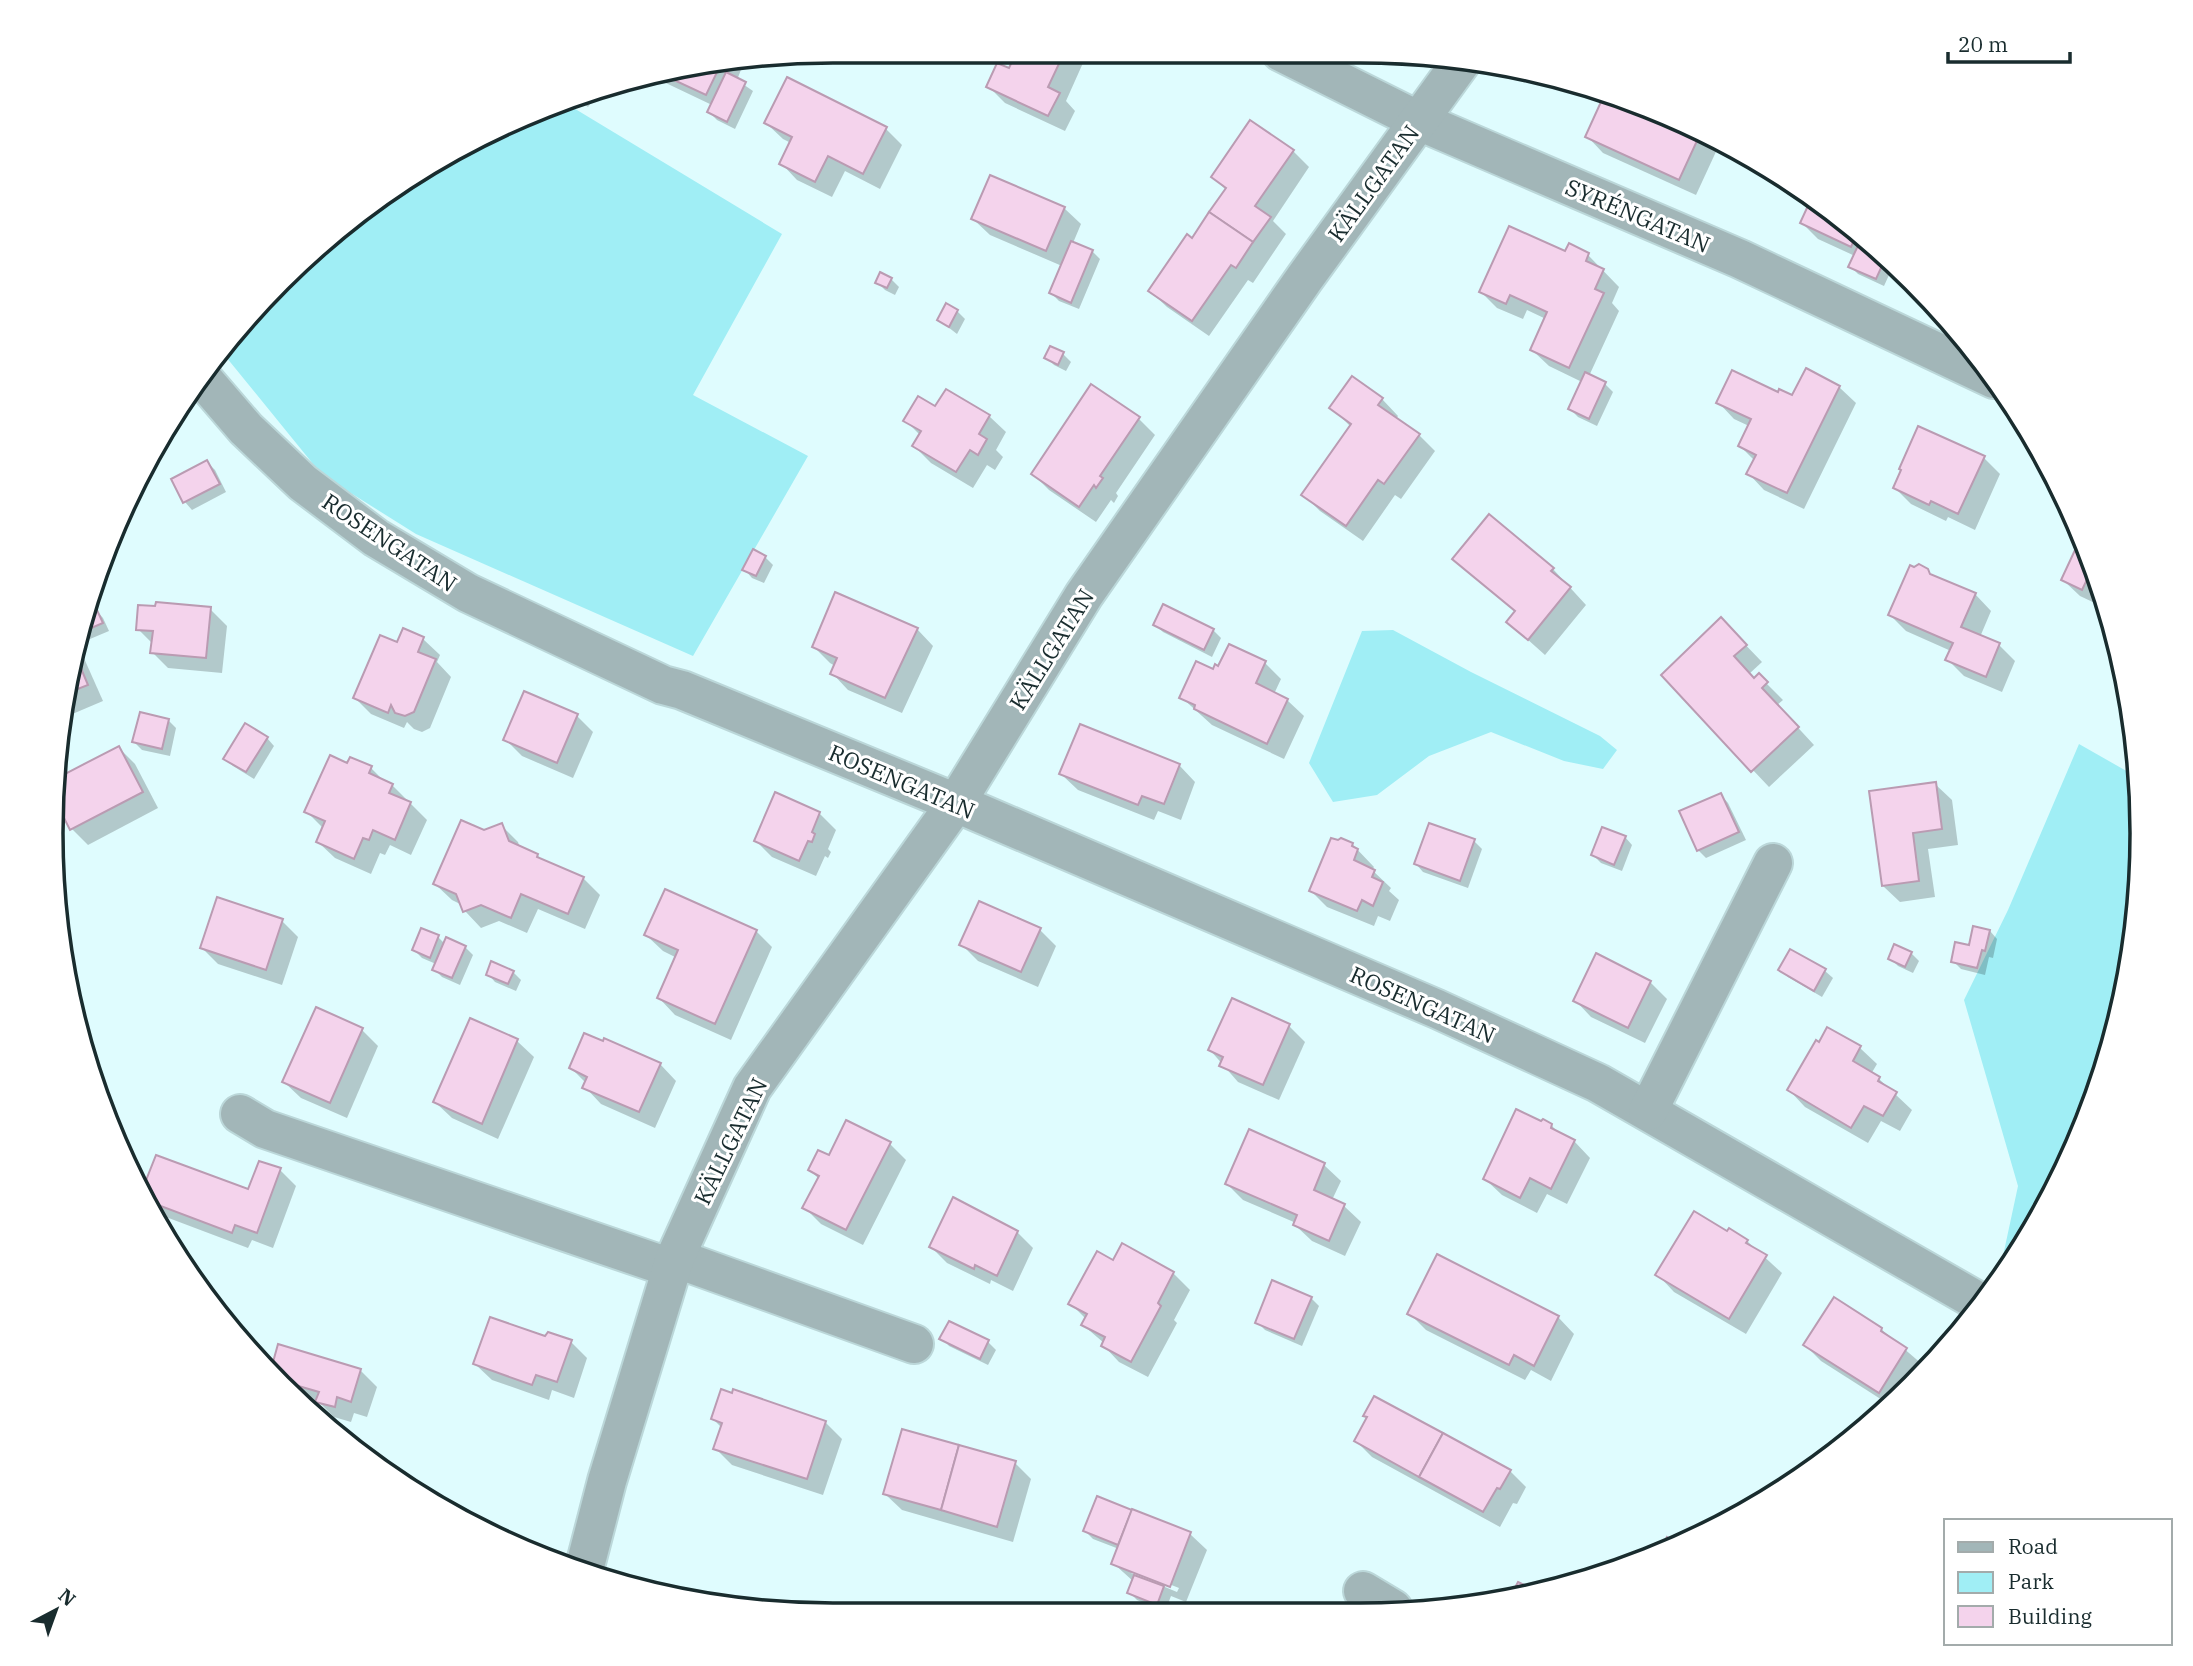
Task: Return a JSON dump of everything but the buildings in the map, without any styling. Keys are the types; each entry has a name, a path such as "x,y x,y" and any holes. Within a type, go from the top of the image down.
{"street":[{"name":"SYRÉNGATAN","path":"1304,63 1419,121 1740,259 1975,370"},
{"name":"KÄLLGATAN","path":"586,1562 607,1481 673,1263 752,1087 956,803 1084,595 1304,279 1455,69"},
{"name":"ROSENGATAN","path":"208,384 246,429 303,483 376,538 468,593 663,685 682,690 956,803 1480,1028 1598,1083 1973,1299"},
{"path":"1648,1111 1773,863"},
{"path":"240,1114 265,1129 914,1344"}],"green space":[{"path":"574,108 782,234 693,395 808,456 693,656 416,534 322,475 227,358 289,289 325,254 364,222 448,166 492,142"},
{"path":"1393,630 1600,736 1617,750 1603,769 1564,761 1491,732 1429,756 1377,795 1333,802 1309,763 1362,631"},
{"path":"2079,744 2127,771 2130,833 2128,883 2123,934 2104,1032 2089,1081 2051,1174 2003,1256 2018,1186 1964,1000 2008,910"}]}
